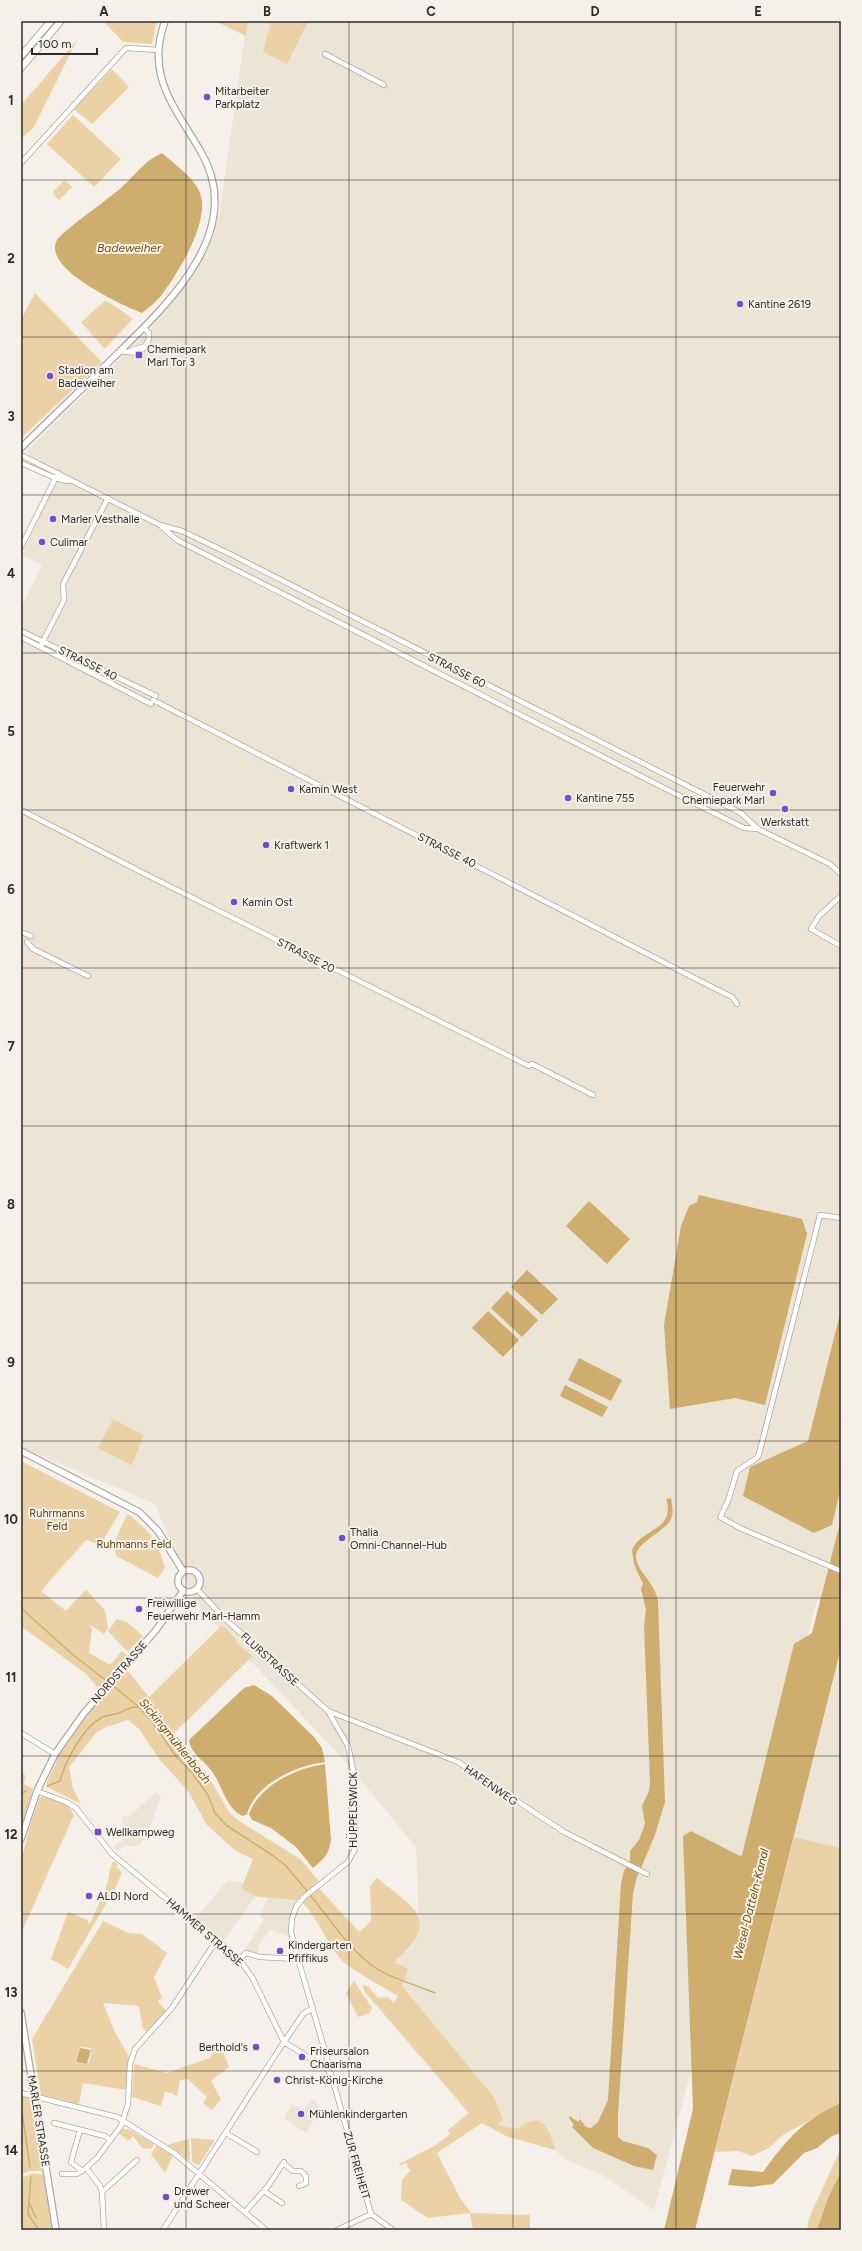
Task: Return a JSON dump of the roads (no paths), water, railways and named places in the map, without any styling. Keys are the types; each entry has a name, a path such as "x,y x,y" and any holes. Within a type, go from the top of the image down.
{"highway":[{"path":"21,56 51,21"},
{"path":"21,68 61,21"}],"main road":[{"path":"21,448 123,351 168,302 194,265 209,236 215,204 213,185 207,163 173,108 163,86 159,67 159,50 165,21"},
{"path":"21,1451 139,1512 158,1531 183,1571"},
{"path":"191,1570 198,1574 200,1581 197,1589 190,1592 183,1591 177,1581 183,1571 191,1570"},
{"name":"NORDSTRASSE","path":"55,1754 102,1691 156,1630 183,1591"},
{"path":"21,1839 37,1791 55,1754"},
{"name":"MARLER STRASSE","path":"21,2013 56,2230"}],"street":[{"path":"21,163 126,48 159,50"},
{"path":"326,54 384,85"},
{"path":"123,351 138,353 146,346 149,336 144,328"},
{"path":"21,455 74,482"},
{"path":"21,463 55,478 74,482"},
{"path":"21,547 58,473"},
{"name":"STRASSE 60","path":"74,482 160,525 182,531 195,537 741,813 758,829 825,862 841,874"},
{"path":"40,647 64,600 63,584 108,498"},
{"path":"160,525 183,543 701,807 744,828 758,829"},
{"name":"STRASSE 40","path":"21,631 43,640 153,700 732,997 737,1004"},
{"path":"21,637 153,700"},
{"name":"STRASSE 20","path":"21,810 145,874 529,1066 532,1064 593,1095"},
{"path":"841,896 824,912 811,929 841,946"},
{"path":"21,932 31,936"},
{"path":"27,942 33,949 88,976"},
{"path":"841,1218 820,1215 759,1454 757,1458 737,1471 728,1501 720,1518 742,1529 827,1563 841,1571"},
{"name":"FLURSTRASSE","path":"197,1589 224,1618 328,1711"},
{"name":"HAFENWEG","path":"328,1711 458,1762 564,1832 647,1874"},
{"name":"HÜPPELSWICK","path":"313,2008 292,1940 291,1925 296,1907 304,1897 348,1862 354,1849 353,1770 351,1759 345,1739 328,1711"},
{"path":"21,1734 55,1754"},
{"name":"HAMMER STRASSE","path":"37,1791 66,1802 76,1808 112,1854 239,1959 252,1977 284,2042"},
{"path":"62,2174 77,2174 84,2170 110,2140 123,2122 128,2104 130,2064 135,2049 172,2008 216,1941"},
{"path":"239,1959 246,1953 260,1957 298,1959"},
{"path":"163,2230 284,2042 303,2014 313,2008"},
{"name":"ZUR FREIHEIT","path":"313,2008 327,2058 326,2068 331,2074 371,2214 393,2230"},
{"path":"284,2042 326,2068"},
{"path":"21,2093 117,2117 153,2139 200,2173 266,2230"},
{"path":"54,2123 105,2136 110,2140"},
{"path":"80,2130 71,2162 84,2170 100,2186 102,2192 104,2230"},
{"path":"226,2133 257,2152"},
{"path":"102,2192 137,2160"},
{"path":"245,2212 264,2191 284,2163 293,2171 301,2171 305,2174 307,2182 299,2186"},
{"path":"264,2191 282,2203"},
{"path":"337,2230 371,2214"}],"water":[{"name":"Badeweiher","path":"162,153 189,176 197,187 200,193 202,205 201,218 197,232 183,262 175,275 160,297 142,313 103,294 73,275 62,264 56,253 56,242 70,227 121,188 145,164"},
{"path":"699,1195 802,1219 807,1234 765,1405 735,1398 670,1409 664,1325 681,1226 689,1206 697,1202"},
{"path":"589,1201 630,1239 607,1264 566,1226"},
{"path":"527,1270 558,1299 542,1315 511,1287"},
{"path":"507,1291 538,1320 522,1337 491,1308"},
{"path":"841,1310 841,1487 832,1525 814,1533 743,1496 750,1467 808,1441"},
{"path":"488,1311 519,1340 503,1357 472,1328"},
{"path":"579,1358 622,1380 611,1401 568,1380"},
{"path":"565,1385 608,1407 602,1417 560,1396"},
{"path":"671,1498 673,1511 671,1519 668,1524 640,1547 636,1557 639,1568 653,1588 658,1601 665,1802 655,1835 637,1877 633,1893 618,2114 618,2137 623,2141 648,2148 657,2155 653,2170 634,2166 593,2148 572,2127 574,2125 569,2118 570,2116 578,2122 580,2119 586,2127 591,2128 598,2122 608,2100 621,1883 624,1871 630,1861 630,1851 639,1840 645,1824 642,1806 649,1791 650,1782 644,1626 646,1610 641,1589 643,1584 634,1564 632,1551 641,1538 662,1524 666,1518 668,1510 666,1499"},
{"name":"Wesel-Datteln-Kanal","path":"841,1519 841,1648 695,2230 664,2230 693,2109 683,1836 691,1831 740,1856 742,1855 794,1644 812,1633"},
{"path":"254,1685 272,1696 314,1737 322,1748 325,1762 302,1767 278,1778 259,1793 247,1814 243,1816 228,1802 215,1776 192,1749 189,1740 244,1688"},
{"path":"325,1764 331,1840 329,1849 325,1856 313,1868 296,1847 271,1828 252,1820 249,1814 254,1804 270,1786 302,1769"},
{"path":"80,2048 91,2050 87,2064 76,2062"},
{"path":"841,2103 841,2133 832,2136 817,2148 804,2153 773,2184 751,2187 728,2185 732,2169 763,2172 788,2140 806,2124 816,2116"},
{"path":"841,2172 841,2230 817,2230 828,2198"}],"waterway":[{"name":"Sickingmühlenbach","path":"21,1608 72,1654 108,1682"},
{"name":"Sickingmühlenbach","path":"111,1684 139,1707 152,1722 176,1756 193,1774 208,1795 215,1813 226,1825 285,1865 308,1892"},
{"path":"47,1786 60,1781 70,1755 81,1737 94,1723 105,1716 138,1707"},
{"path":"21,1793 26,1791"},
{"name":"Sickingmühlenbach","path":"310,1895 361,1957 377,1969 393,1977 435,1993"},
{"path":"21,2105 30,2167"},
{"path":"31,2177 28,2214 39,2230"},
{"path":"30,2204 36,2218"}],"place":[{"name":"Mitarbeiter Parkplatz","path":"207,97"},
{"name":"Kantine 2619","path":"740,304"},
{"name":"Chemiepark Marl Tor 3","path":"139,355"},
{"name":"Stadion am Badeweiher","path":"50,376"},
{"name":"Marler Vesthalle","path":"53,519"},
{"name":"Culimar","path":"42,542"},
{"name":"Kamin West","path":"291,789"},
{"name":"Feuerwehr Chemiepark Marl","path":"773,793"},
{"name":"Kantine 755","path":"568,798"},
{"name":"Werkstatt","path":"785,809"},
{"name":"Kraftwerk 1","path":"266,845"},
{"name":"Kamin Ost","path":"234,902"},
{"name":"Thalia Omni-Channel-Hub","path":"342,1538"},
{"name":"Freiwillige Feuerwehr Marl-Hamm","path":"139,1609"},
{"name":"Wellkampweg","path":"98,1832"},
{"name":"ALDI Nord","path":"89,1896"},
{"name":"Kindergarten Pfiffikus","path":"280,1951"},
{"name":"Berthold's","path":"256,2047"},
{"name":"Friseursalon Chaarisma","path":"302,2057"},
{"name":"Christ-König-Kirche","path":"277,2080"},
{"name":"Mühlenkindergarten","path":"301,2114"},
{"name":"Drewer und Scheer","path":"166,2197"}],"park label":[{"name":"Ruhrmanns Feld","path":"57,1519"},
{"name":"Ruhmanns Feld","path":"134,1544"}]}
